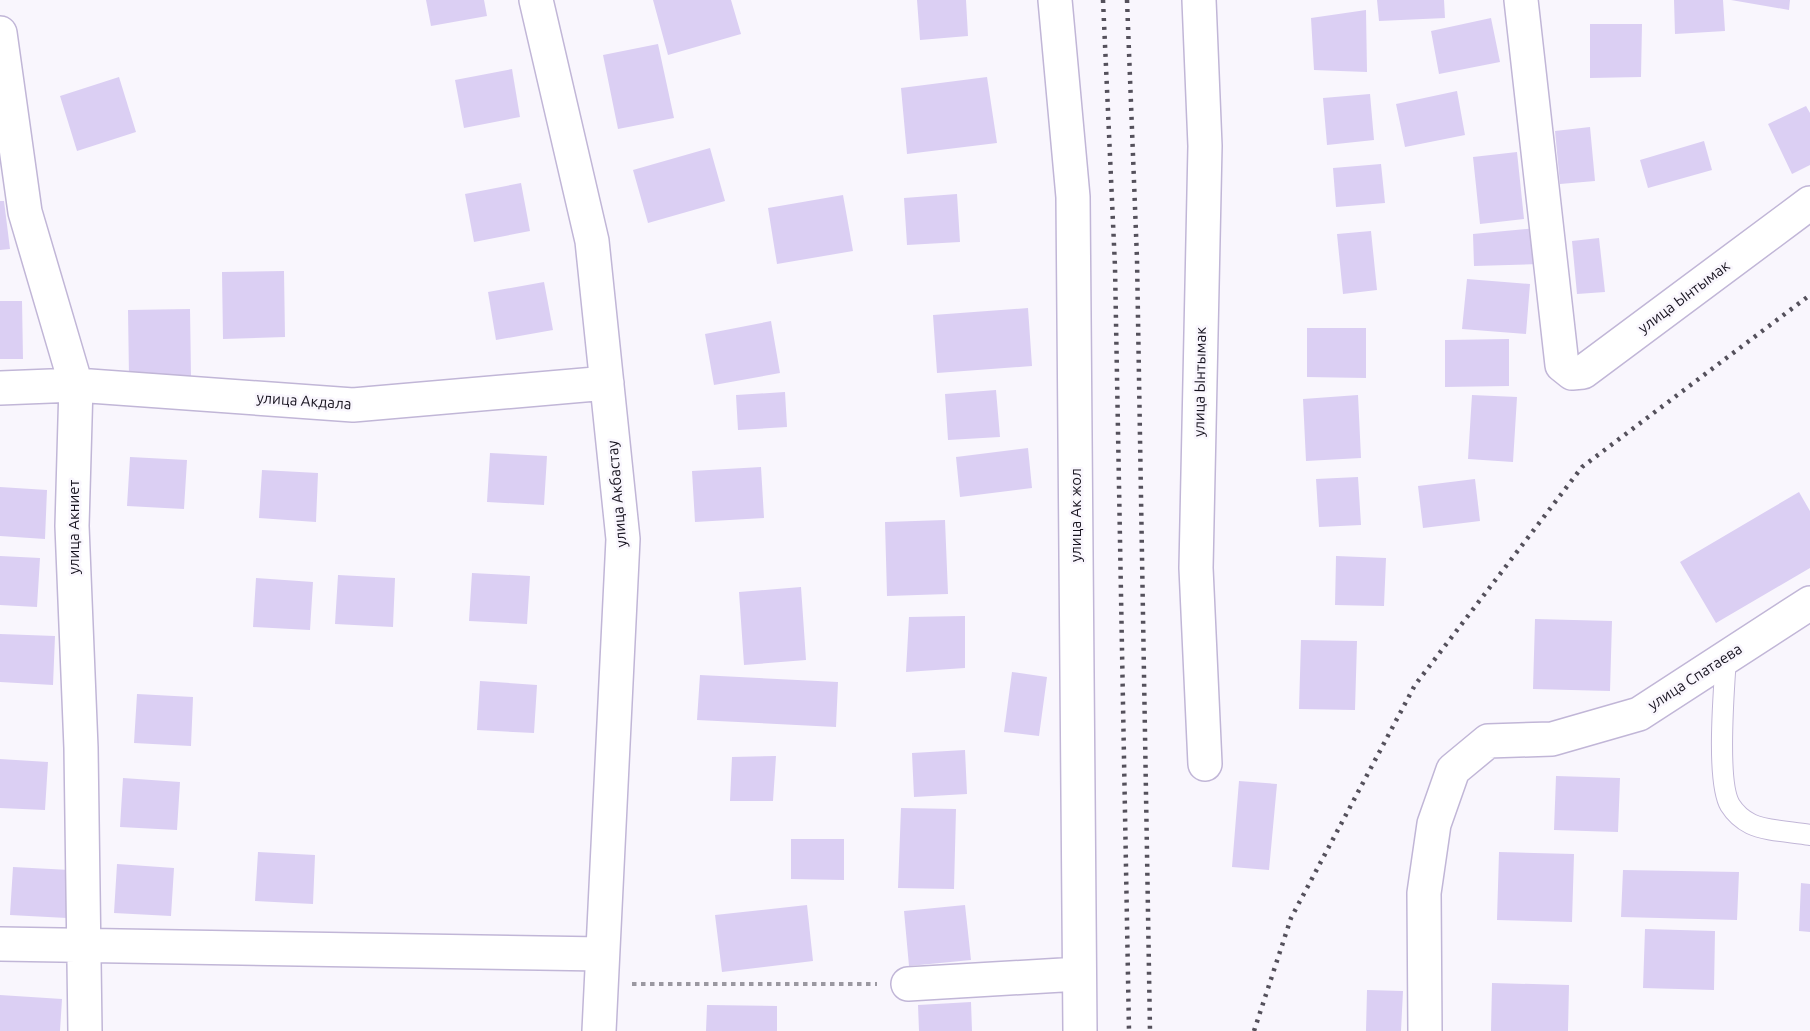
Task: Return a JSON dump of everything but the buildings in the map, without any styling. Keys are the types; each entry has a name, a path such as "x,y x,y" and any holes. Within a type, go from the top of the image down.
{"street":[{"name":"улица Акбастау","path":"536,0 592,241 623,539 599,1031"},
{"name":"улица Ак жол","path":"1055,0 1073,197 1080,1031"},
{"name":"улица Ынтымак","path":"1200,0 1205,146 1196,568 1205,764"},
{"name":"улица Ынтымак","path":"1521,0 1562,365 1572,373 1583,372 1810,203"},
{"name":"улица Акниет","path":"0,33 25,212 76,385 72,526 81,748 85,1031"},
{"name":"улица Акдала","path":"0,388 76,385 353,405 607,383"},
{"name":"улица Спатаева","path":"1425,1031 1424,893 1434,824 1453,770 1488,741 1552,739 1639,714 1810,603"},
{"path":"0,944 602,969"},
{"path":"908,984 1080,974"}],"lane":[{"path":"1726,658 1722,727 1724,788 1730,805 1741,817 1753,825 1810,834"}],"path":[{"path":"602,969 908,984"}],"railway":[{"path":"1103,0 1115,267 1129,1031"},
{"path":"1127,0 1137,259 1150,1031"},
{"path":"1254,1031 1291,918 1415,685 1582,467 1810,295"}]}
